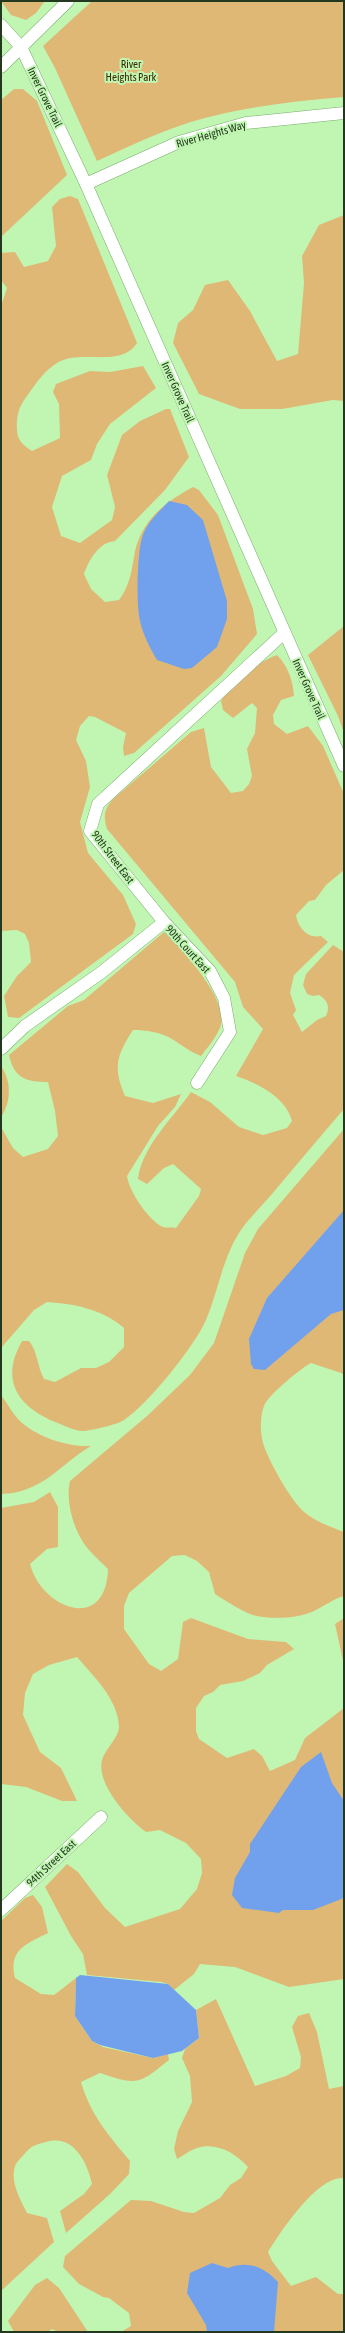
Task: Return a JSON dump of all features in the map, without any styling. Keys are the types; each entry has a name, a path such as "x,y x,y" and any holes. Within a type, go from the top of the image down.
{"street":[{"path":"1,67 68,1"},
{"name":"Inver Grove Trail","path":"1,25 21,47 86,184 344,766"},
{"name":"River Heights Way","path":"86,184 179,142 246,123 344,113"},
{"name":"90th Street East","path":"164,922 90,830 98,804 284,633"},
{"path":"1,1049 25,1026 102,972 164,922"},
{"name":"90th Court East","path":"164,922 210,971 224,998 230,1032 197,1083"},
{"name":"94th Street East","path":"1,1910 101,1817"}],"green space":[{"path":"1,1 45,1 36,13 26,20 11,15"},
{"name":"River Heights Park","path":"92,1 344,1 344,97 274,104 205,118 163,132 97,161 55,68 43,46"},
{"path":"14,89 23,89 37,101 67,175 1,237 1,100"},
{"path":"70,196 78,199 137,343 130,351 121,355 111,357 77,357 57,363 50,368 37,382 20,408 17,427 19,439 32,451 60,438 59,404 53,392 56,384 90,371 110,372 143,366 156,388 110,424 97,444 91,460 62,476 52,507 61,536 80,543 112,520 115,507 107,475 122,435 140,421 166,409 170,409 189,457 165,490 115,541 109,542 99,548 84,574 91,589 105,602 119,600 126,589 132,571 135,551 149,521 164,505 193,487 199,490 218,515 253,609 257,634 221,676 134,753 124,756 123,747 126,733 95,717 89,716 80,726 76,740 86,761 90,787 80,822 88,853 123,895 136,924 133,934 19,1018 8,1017 4,996 17,976 31,962 29,943 25,934 17,930 1,931 1,306 7,288 1,280 1,253 15,252 24,267 48,261 56,246 52,207 60,199"},
{"path":"344,215 344,401 333,400 282,409 240,409 199,394 173,343 178,323 193,310 205,285 228,280 250,311 277,361 298,354 304,283 302,256 319,225"},
{"path":"344,626 344,733 338,716 308,655"},
{"path":"277,655 281,659 289,674 294,696 281,700 273,715 274,724 287,734 308,726 323,746 344,794 344,870 326,885 315,900 309,901 296,915 301,928 307,934 311,936 321,936 328,942 294,975 290,993 296,1010 293,1015 302,1032 317,1020 326,1016 328,1009 326,1002 322,997 319,995 313,996 307,994 303,985 306,974 333,945 344,952 344,1109 250,1218 239,1233 228,1254 206,1320 192,1345 170,1374 134,1412 124,1420 98,1429 83,1431 76,1430 42,1416 22,1400 16,1390 13,1380 13,1368 16,1355 22,1341 29,1341 32,1345 44,1379 55,1382 81,1368 96,1368 109,1362 124,1347 124,1328 107,1316 97,1312 68,1304 47,1302 34,1310 1,1348 1,1127 13,1148 23,1157 48,1149 58,1136 55,1111 48,1082 22,1078 14,1069 9,1055 68,1006 84,1000 164,932 204,977 219,1005 221,1018 219,1030 201,1056 172,1039 158,1033 143,1030 133,1030 123,1047 118,1062 118,1070 121,1086 125,1096 153,1103 181,1094 175,1107 158,1126 127,1176 135,1197 151,1218 157,1223 163,1227 176,1228 199,1196 201,1189 173,1164 164,1168 147,1184 138,1179 145,1155 159,1133 191,1092 210,1102 239,1127 263,1135 287,1128 292,1121 289,1112 284,1105 270,1092 236,1076 263,1029 243,1007 235,982 107,829 105,820 106,810 113,799 191,732 204,728 211,767 231,793 243,791 249,784 252,776 247,749 255,733 257,708 252,703 233,718 223,710 221,701 231,687 246,674 262,662"},
{"path":"1,1066 5,1072 9,1092 7,1105 1,1117"},
{"path":"344,1129 344,1375 311,1363 271,1395 264,1406 261,1434 263,1443 280,1479 292,1498 303,1511 312,1518 344,1532 344,1596 335,1599 314,1611 299,1616 273,1618 257,1616 241,1610 215,1594 209,1572 197,1561 185,1555 172,1556 129,1593 124,1606 124,1629 149,1664 161,1671 178,1659 183,1622 191,1618 248,1639 286,1642 294,1649 267,1665 260,1673 243,1681 220,1685 213,1692 204,1696 196,1708 196,1731 199,1739 227,1758 254,1749 262,1756 270,1771 295,1760 305,1738 344,1708 344,1979 289,1987 235,1967 200,1964 194,1974 174,1990 168,1984 161,1982 87,1975 83,1954 71,1936 45,1887 67,1864 78,1872 105,1908 125,1927 180,1909 197,1889 202,1873 201,1859 186,1843 160,1830 146,1832 122,1809 107,1788 101,1767 103,1757 118,1731 118,1717 110,1698 104,1689 77,1657 49,1665 33,1674 25,1693 23,1715 40,1752 61,1768 77,1801 62,1801 26,1787 1,1784 1,1508 34,1502 50,1492 58,1507 58,1547 47,1549 30,1564 36,1580 59,1602 72,1607 85,1608 97,1602 105,1589 108,1569 88,1549 75,1526 69,1498 70,1481 147,1416 190,1375 214,1343 245,1253 258,1229"},
{"path":"1,1395 19,1420 37,1433 64,1443 91,1446 40,1483 28,1489 1,1494"},
{"path":"344,1618 344,1665 335,1624"},
{"path":"33,1895 42,1907 48,1933 26,1945 17,1954 14,1961 15,1978 41,1994 54,1995 76,1978 75,2016 92,2041 103,2047 153,2058 168,2054 169,2060 151,2074 138,2080 123,2080 100,2073 81,2082 85,2094 101,2124 130,2161 129,2174 110,2194 66,2233 60,2211 84,2194 92,2184 90,2175 82,2158 71,2146 64,2142 56,2141 46,2142 34,2146 17,2162 15,2166 14,2178 16,2190 21,2202 27,2213 47,2218 54,2242 1,2291 1,1921 25,1898"},
{"path":"216,1999 255,2086 286,2076 300,2068 301,2057 292,2027 298,2016 309,2013 317,2032 329,2089 344,2086 344,2178 334,2180 323,2186 312,2195 291,2218 268,2252 272,2261 291,2286 316,2277 338,2294 344,2294 344,2332 121,2332 131,2326 129,2313 109,2298 103,2297 79,2284 63,2267 65,2256 131,2200 151,2201 184,2212 194,2213 220,2198 230,2185 241,2178 248,2167 231,2153 212,2146 197,2148 177,2159 174,2149 178,2131 192,2102 190,2076 182,2058 185,2049 199,2038 196,2010"},
{"path":"47,2278 59,2288 88,2332 58,2332 52,2329 48,2332 14,2332 8,2321 35,2285"}],"water":[{"path":"169,501 187,505 203,520 227,601 227,619 217,647 192,668 184,669 157,660 149,646 141,626 139,613 138,567 142,538 146,527"},
{"path":"344,1210 344,1310 331,1314 265,1370 254,1369 251,1364 249,1339 267,1298"},
{"path":"321,1752 332,1783 344,1801 344,1898 313,1910 283,1910 279,1913 242,1908 232,1895 235,1878 250,1852 250,1844 301,1767"},
{"path":"80,1975 168,1984 196,2010 199,2038 182,2051 153,2058 100,2045 92,2041 75,2016 76,1978"},
{"path":"212,2263 228,2268 242,2265 255,2266 267,2272 278,2282 274,2332 207,2332 206,2325 187,2293 190,2273"}]}
